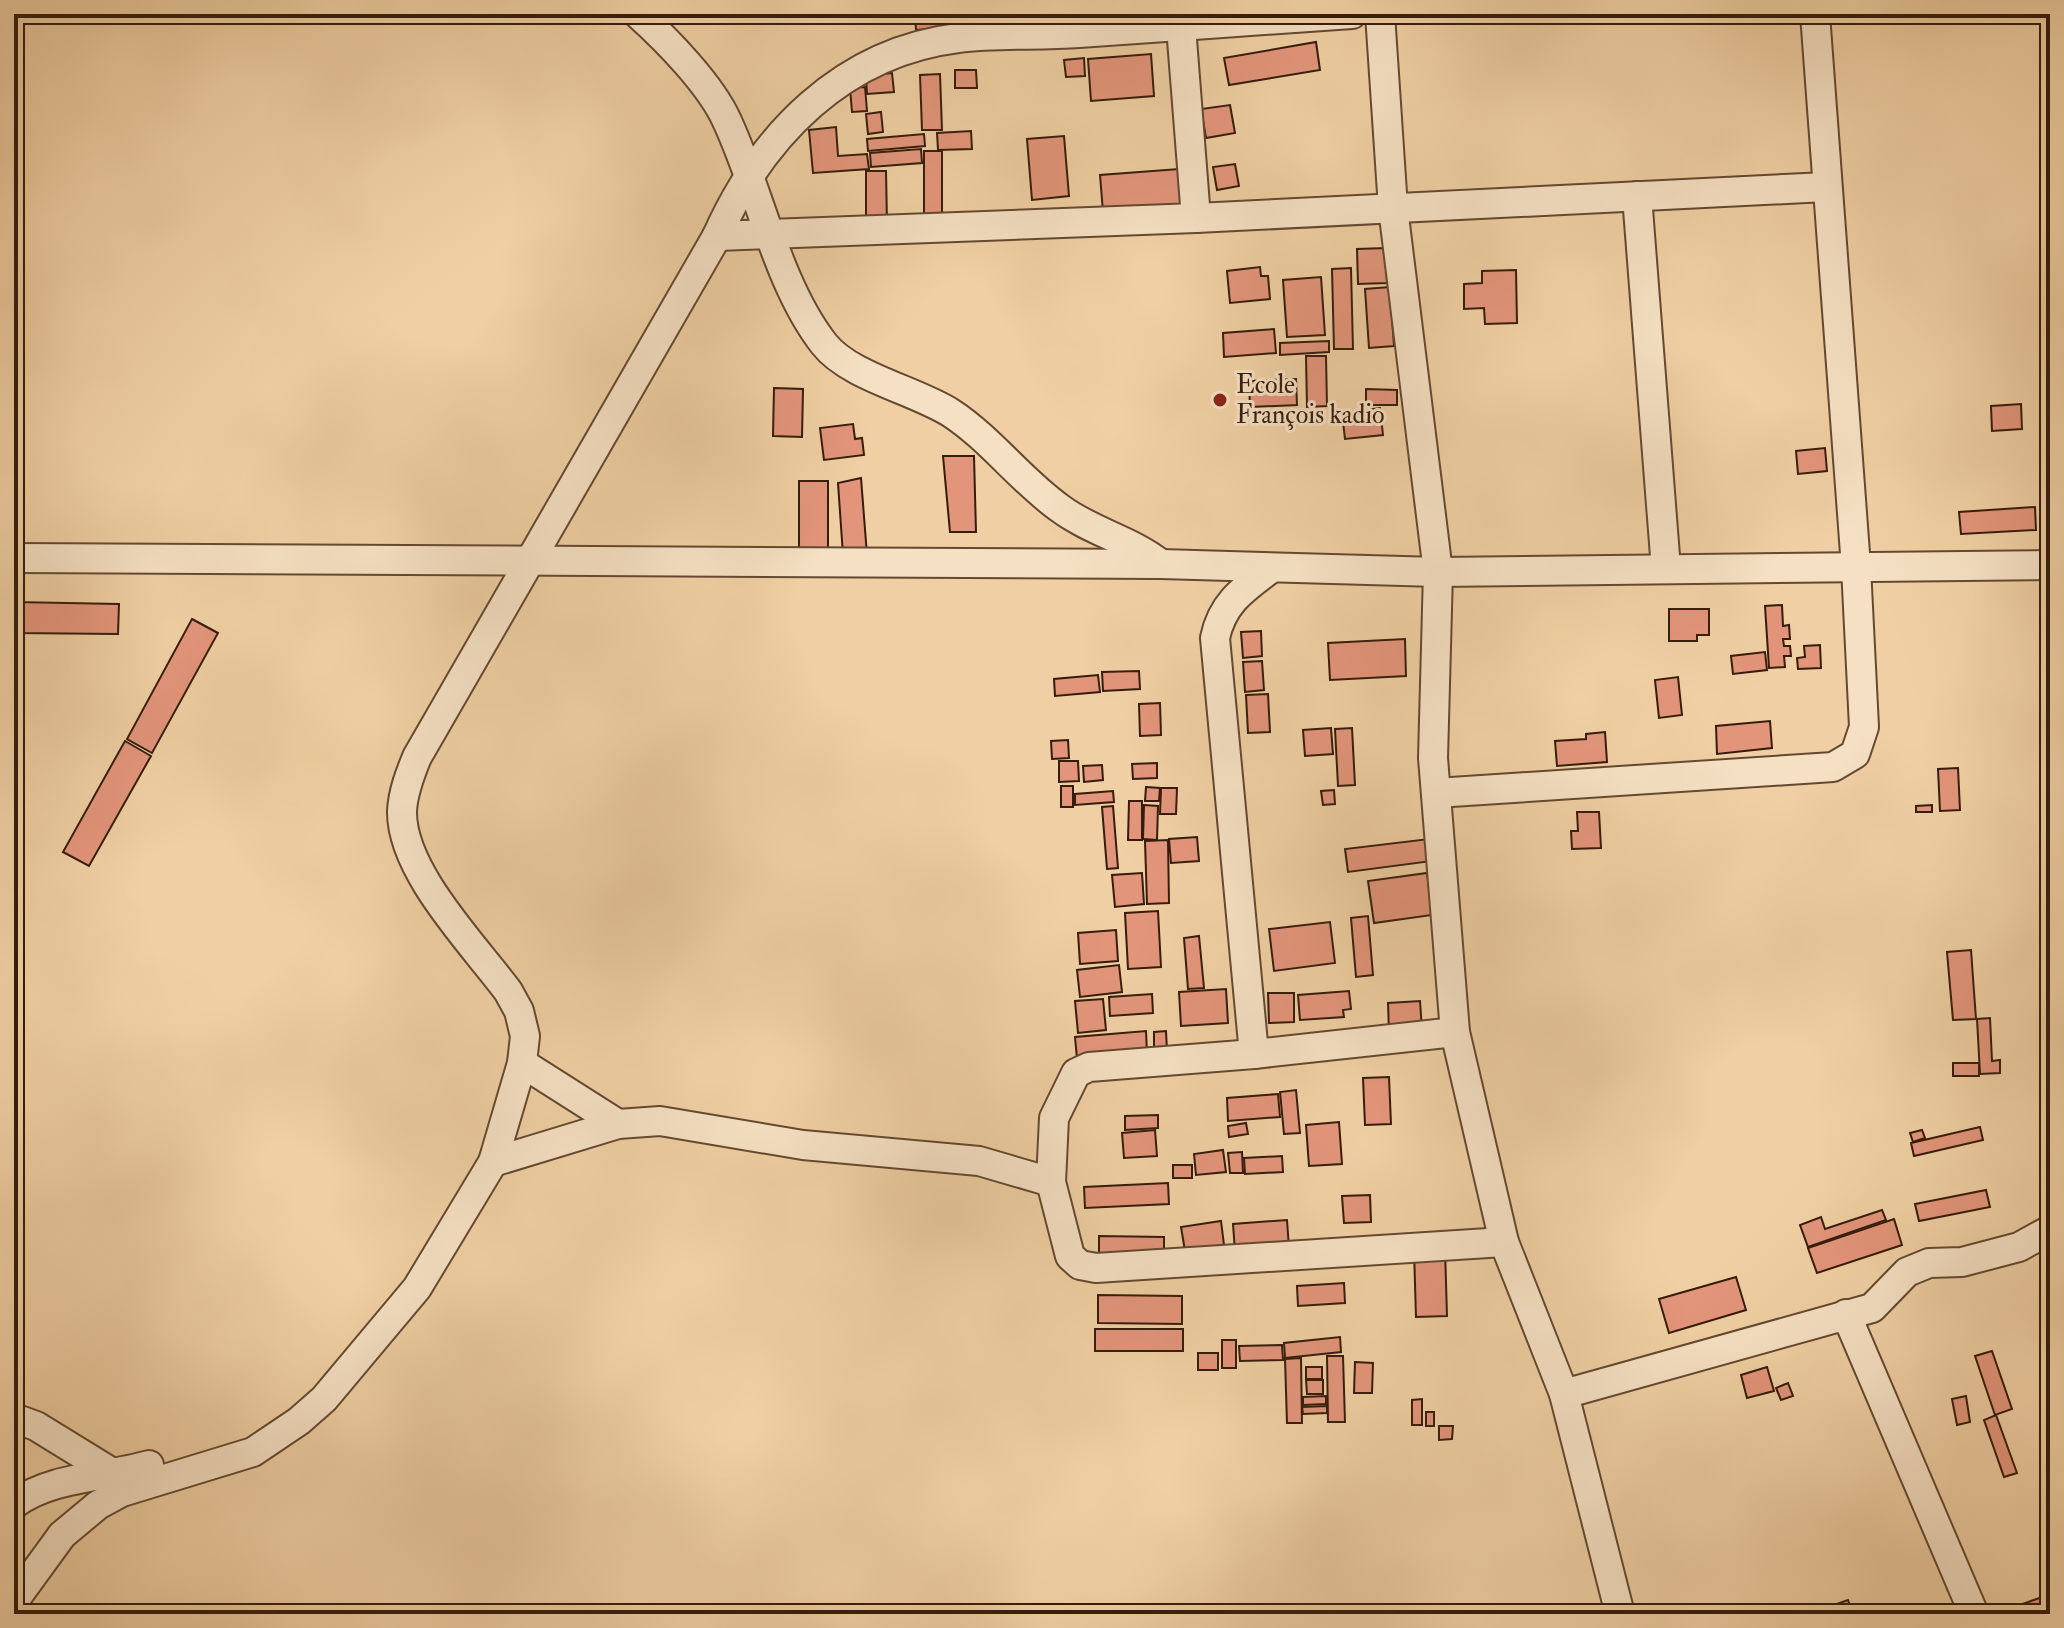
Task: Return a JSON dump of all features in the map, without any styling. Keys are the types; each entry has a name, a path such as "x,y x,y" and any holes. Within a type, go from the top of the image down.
{"street":[{"path":"638,14 661,34 726,118 771,237 806,315 824,345 841,360 950,413 1063,511 1141,548 1161,564"},
{"path":"14,1601 62,1535 98,1505 122,1492 253,1452 299,1421 324,1399 417,1288 493,1162 522,1063 525,1036 519,1011 508,991 424,882 407,840 402,812 407,783 417,757 717,236 747,174 798,116 836,82 873,62 915,46 959,38 988,25 1352,14"},
{"path":"1380,14 1393,208 1438,572 1433,758 1455,1032 1504,1242 1564,1394 1620,1614"},
{"path":"1436,793 1833,767 1855,754 1864,727 1856,567 1815,14"},
{"path":"1180,20 1196,218"},
{"path":"717,236 771,237 1826,187"},
{"path":"1637,196 1666,569"},
{"path":"14,558 1161,564 1269,570 1438,572 2050,565"},
{"path":"1254,1054 1215,638 1219,617 1236,594 1269,570"},
{"path":"1455,1032 1254,1054 1089,1067 1076,1073 1054,1118 1051,1182 1070,1256 1080,1265 1096,1268 1504,1242"},
{"path":"522,1063 618,1124"},
{"path":"493,1162 618,1124 660,1121 803,1145 979,1161 1051,1182"},
{"path":"1564,1394 1872,1308 1907,1272 1929,1263 1962,1262 2019,1247 2050,1230"},
{"path":"1846,1314 1974,1614"},
{"path":"14,1418 36,1426 114,1474"},
{"path":"14,1504 30,1492 114,1474 299,1421"}],"building":[{"path":"915,14 941,14 942,28 916,30"},
{"path":"1316,42 1320,70 1229,85 1224,58"},
{"path":"1151,54 1154,96 1091,101 1088,59"},
{"path":"1084,58 1085,76 1066,77 1064,60"},
{"path":"955,70 976,70 977,88 955,88"},
{"path":"892,73 894,92 867,94 866,76"},
{"path":"940,74 942,130 922,130 920,75"},
{"path":"865,87 867,111 852,112 850,88"},
{"path":"1230,105 1235,133 1206,138 1201,109"},
{"path":"881,112 883,132 868,134 866,114"},
{"path":"836,127 838,156 867,154 869,169 813,173 809,130"},
{"path":"971,131 972,149 938,150 937,133"},
{"path":"924,134 925,146 868,151 867,139"},
{"path":"1064,136 1069,196 1032,200 1027,139"},
{"path":"921,149 922,163 871,167 870,153"},
{"path":"924,151 942,151 942,222 924,222"},
{"path":"1235,164 1239,186 1217,190 1213,167"},
{"path":"1179,169 1182,206 1103,212 1100,175"},
{"path":"866,171 886,171 887,224 866,225"},
{"path":"1386,248 1387,283 1358,284 1357,249"},
{"path":"1260,267 1261,276 1268,276 1270,299 1230,303 1227,271"},
{"path":"1351,268 1353,349 1334,349 1332,269"},
{"path":"1516,270 1517,323 1485,324 1484,308 1464,309 1464,284 1482,283 1482,271"},
{"path":"1321,277 1325,335 1287,337 1283,280"},
{"path":"1390,287 1394,346 1369,348 1365,289"},
{"path":"1274,329 1276,353 1224,357 1223,333"},
{"path":"1329,341 1329,352 1280,355 1280,343"},
{"path":"1306,356 1326,356 1327,406 1307,407"},
{"path":"1296,379 1297,405 1250,407 1249,381"},
{"path":"774,388 803,389 802,437 773,436"},
{"path":"1366,389 1397,390 1397,405 1366,405"},
{"path":"2021,404 2022,429 1992,431 1991,406"},
{"path":"1380,408 1383,435 1345,439 1342,413"},
{"path":"853,424 855,439 862,438 864,455 824,460 820,428"},
{"path":"1825,448 1827,471 1798,474 1796,451"},
{"path":"943,456 974,456 976,532 950,532"},
{"path":"861,478 867,555 843,555 838,483"},
{"path":"799,481 828,481 828,556 799,556"},
{"path":"2035,507 2036,530 1961,534 1959,512"},
{"path":"14,602 119,604 118,634 14,633"},
{"path":"1782,605 1783,626 1789,625 1790,639 1783,639 1784,646 1790,646 1791,656 1784,656 1785,667 1769,668 1765,606"},
{"path":"1669,609 1709,609 1709,635 1697,635 1697,641 1669,641"},
{"path":"192,619 218,633 152,753 127,739"},
{"path":"1261,631 1262,656 1243,658 1241,632"},
{"path":"1405,639 1406,676 1330,680 1328,643"},
{"path":"1820,645 1821,668 1798,669 1797,658 1805,657 1804,646"},
{"path":"1765,652 1767,670 1733,674 1731,656"},
{"path":"1262,661 1264,690 1245,692 1243,662"},
{"path":"1139,671 1140,689 1103,691 1102,672"},
{"path":"1098,675 1100,692 1055,696 1054,679"},
{"path":"1678,677 1682,715 1659,718 1655,680"},
{"path":"1268,694 1270,732 1248,733 1246,695"},
{"path":"1160,703 1161,735 1140,736 1139,704"},
{"path":"1770,721 1772,748 1717,754 1716,726"},
{"path":"1331,728 1333,754 1305,756 1303,730"},
{"path":"1352,728 1355,785 1338,786 1335,729"},
{"path":"1605,732 1607,762 1557,766 1555,741 1586,739 1586,734"},
{"path":"1068,740 1069,758 1052,759 1051,741"},
{"path":"125,741 151,756 89,866 63,852"},
{"path":"1059,761 1078,761 1079,781 1059,782"},
{"path":"1157,763 1157,778 1133,779 1132,764"},
{"path":"1102,765 1103,780 1084,782 1083,766"},
{"path":"1958,768 1960,810 1940,811 1938,769"},
{"path":"1061,786 1073,786 1073,807 1061,807"},
{"path":"1146,787 1160,788 1159,801 1145,801"},
{"path":"1161,788 1177,788 1176,814 1160,814"},
{"path":"1334,790 1335,804 1323,805 1321,791"},
{"path":"1113,791 1114,802 1075,805 1075,794"},
{"path":"1129,801 1142,801 1142,840 1128,840"},
{"path":"1144,805 1158,806 1157,840 1143,839"},
{"path":"1932,805 1932,812 1916,812 1916,806"},
{"path":"1113,806 1118,868 1107,869 1102,807"},
{"path":"1577,812 1599,812 1601,848 1572,849 1571,831 1578,831"},
{"path":"1197,837 1199,861 1171,863 1169,839"},
{"path":"1429,839 1432,861 1348,872 1345,849"},
{"path":"1168,840 1169,903 1147,904 1145,841"},
{"path":"1142,873 1144,904 1115,907 1112,875"},
{"path":"1427,873 1432,915 1374,923 1368,881"},
{"path":"1158,911 1161,967 1128,969 1125,913"},
{"path":"1368,916 1373,975 1356,977 1351,918"},
{"path":"1330,922 1335,963 1274,971 1269,929"},
{"path":"1116,930 1118,961 1080,964 1078,933"},
{"path":"1199,936 1204,988 1188,989 1184,938"},
{"path":"1971,950 1976,1019 1953,1020 1947,952"},
{"path":"1119,965 1122,992 1080,997 1077,970"},
{"path":"1226,989 1228,1023 1181,1026 1179,992"},
{"path":"1349,991 1351,1009 1343,1010 1344,1017 1300,1020 1298,995"},
{"path":"1268,993 1294,993 1294,1022 1269,1023"},
{"path":"1152,994 1153,1013 1110,1016 1109,997"},
{"path":"1103,999 1106,1030 1078,1033 1075,1001"},
{"path":"1420,1001 1422,1030 1389,1032 1388,1003"},
{"path":"1990,1018 1992,1061 2000,1060 2000,1073 1980,1074 1977,1019"},
{"path":"1146,1031 1147,1053 1077,1059 1075,1037"},
{"path":"1166,1031 1167,1051 1154,1051 1154,1032"},
{"path":"1953,1063 1979,1063 1979,1076 1953,1076"},
{"path":"1389,1077 1391,1124 1365,1125 1363,1078"},
{"path":"1296,1090 1300,1133 1284,1134 1280,1092"},
{"path":"1278,1094 1280,1117 1228,1121 1227,1098"},
{"path":"1158,1115 1158,1128 1125,1130 1125,1116"},
{"path":"1339,1122 1342,1164 1309,1166 1306,1125"},
{"path":"1246,1123 1248,1134 1229,1137 1228,1126"},
{"path":"1980,1127 1983,1140 1914,1156 1911,1143"},
{"path":"1155,1130 1157,1156 1124,1158 1122,1133"},
{"path":"1922,1130 1925,1138 1913,1142 1910,1133"},
{"path":"1223,1150 1226,1172 1196,1175 1194,1154"},
{"path":"1242,1152 1243,1173 1230,1173 1228,1153"},
{"path":"1282,1156 1283,1172 1245,1174 1244,1158"},
{"path":"1173,1165 1192,1165 1192,1178 1173,1178"},
{"path":"1168,1183 1169,1204 1085,1208 1084,1187"},
{"path":"1986,1190 1990,1207 1919,1221 1915,1204"},
{"path":"1370,1195 1371,1222 1344,1223 1342,1196"},
{"path":"1882,1210 1886,1220 1808,1247 1800,1225 1821,1217 1825,1229"},
{"path":"1894,1219 1902,1245 1817,1273 1808,1248"},
{"path":"1287,1220 1289,1248 1235,1252 1233,1224"},
{"path":"1221,1221 1224,1245 1185,1251 1181,1227"},
{"path":"1099,1236 1164,1237 1164,1260 1099,1261"},
{"path":"1445,1249 1447,1316 1416,1317 1414,1250"},
{"path":"1736,1277 1746,1310 1669,1333 1659,1299"},
{"path":"1344,1283 1345,1303 1298,1306 1297,1286"},
{"path":"1098,1295 1182,1296 1182,1324 1098,1323"},
{"path":"1095,1329 1183,1329 1183,1351 1095,1351"},
{"path":"1340,1337 1341,1352 1285,1358 1284,1343"},
{"path":"1222,1340 1236,1340 1236,1368 1222,1368"},
{"path":"1282,1345 1283,1360 1240,1361 1239,1346"},
{"path":"1992,1351 2012,1409 1995,1415 1975,1356"},
{"path":"1198,1353 1218,1353 1218,1370 1198,1370"},
{"path":"1327,1356 1343,1356 1345,1422 1328,1422"},
{"path":"1301,1358 1302,1423 1287,1423 1285,1359"},
{"path":"1355,1362 1373,1363 1372,1393 1354,1393"},
{"path":"1306,1367 1322,1367 1322,1379 1306,1379"},
{"path":"1767,1367 1774,1391 1747,1398 1741,1375"},
{"path":"1306,1380 1323,1380 1323,1394 1307,1394"},
{"path":"1788,1383 1793,1396 1781,1400 1776,1388"},
{"path":"1326,1396 1326,1404 1303,1405 1303,1397"},
{"path":"1966,1396 1970,1422 1957,1425 1952,1399"},
{"path":"1422,1399 1422,1425 1412,1425 1412,1400"},
{"path":"1327,1406 1327,1413 1303,1414 1302,1407"},
{"path":"1426,1412 1434,1412 1434,1426 1426,1426"},
{"path":"1996,1415 2017,1473 2004,1477 1984,1420"},
{"path":"1439,1426 1453,1426 1452,1439 1439,1440"},
{"path":"2045,1596 2050,1612 2004,1614 2003,1611"},
{"path":"1848,1600 1853,1614 1811,1614 1811,1613"}],"place":[{"name":"Ecole François kadio","path":"1220,400"}]}
